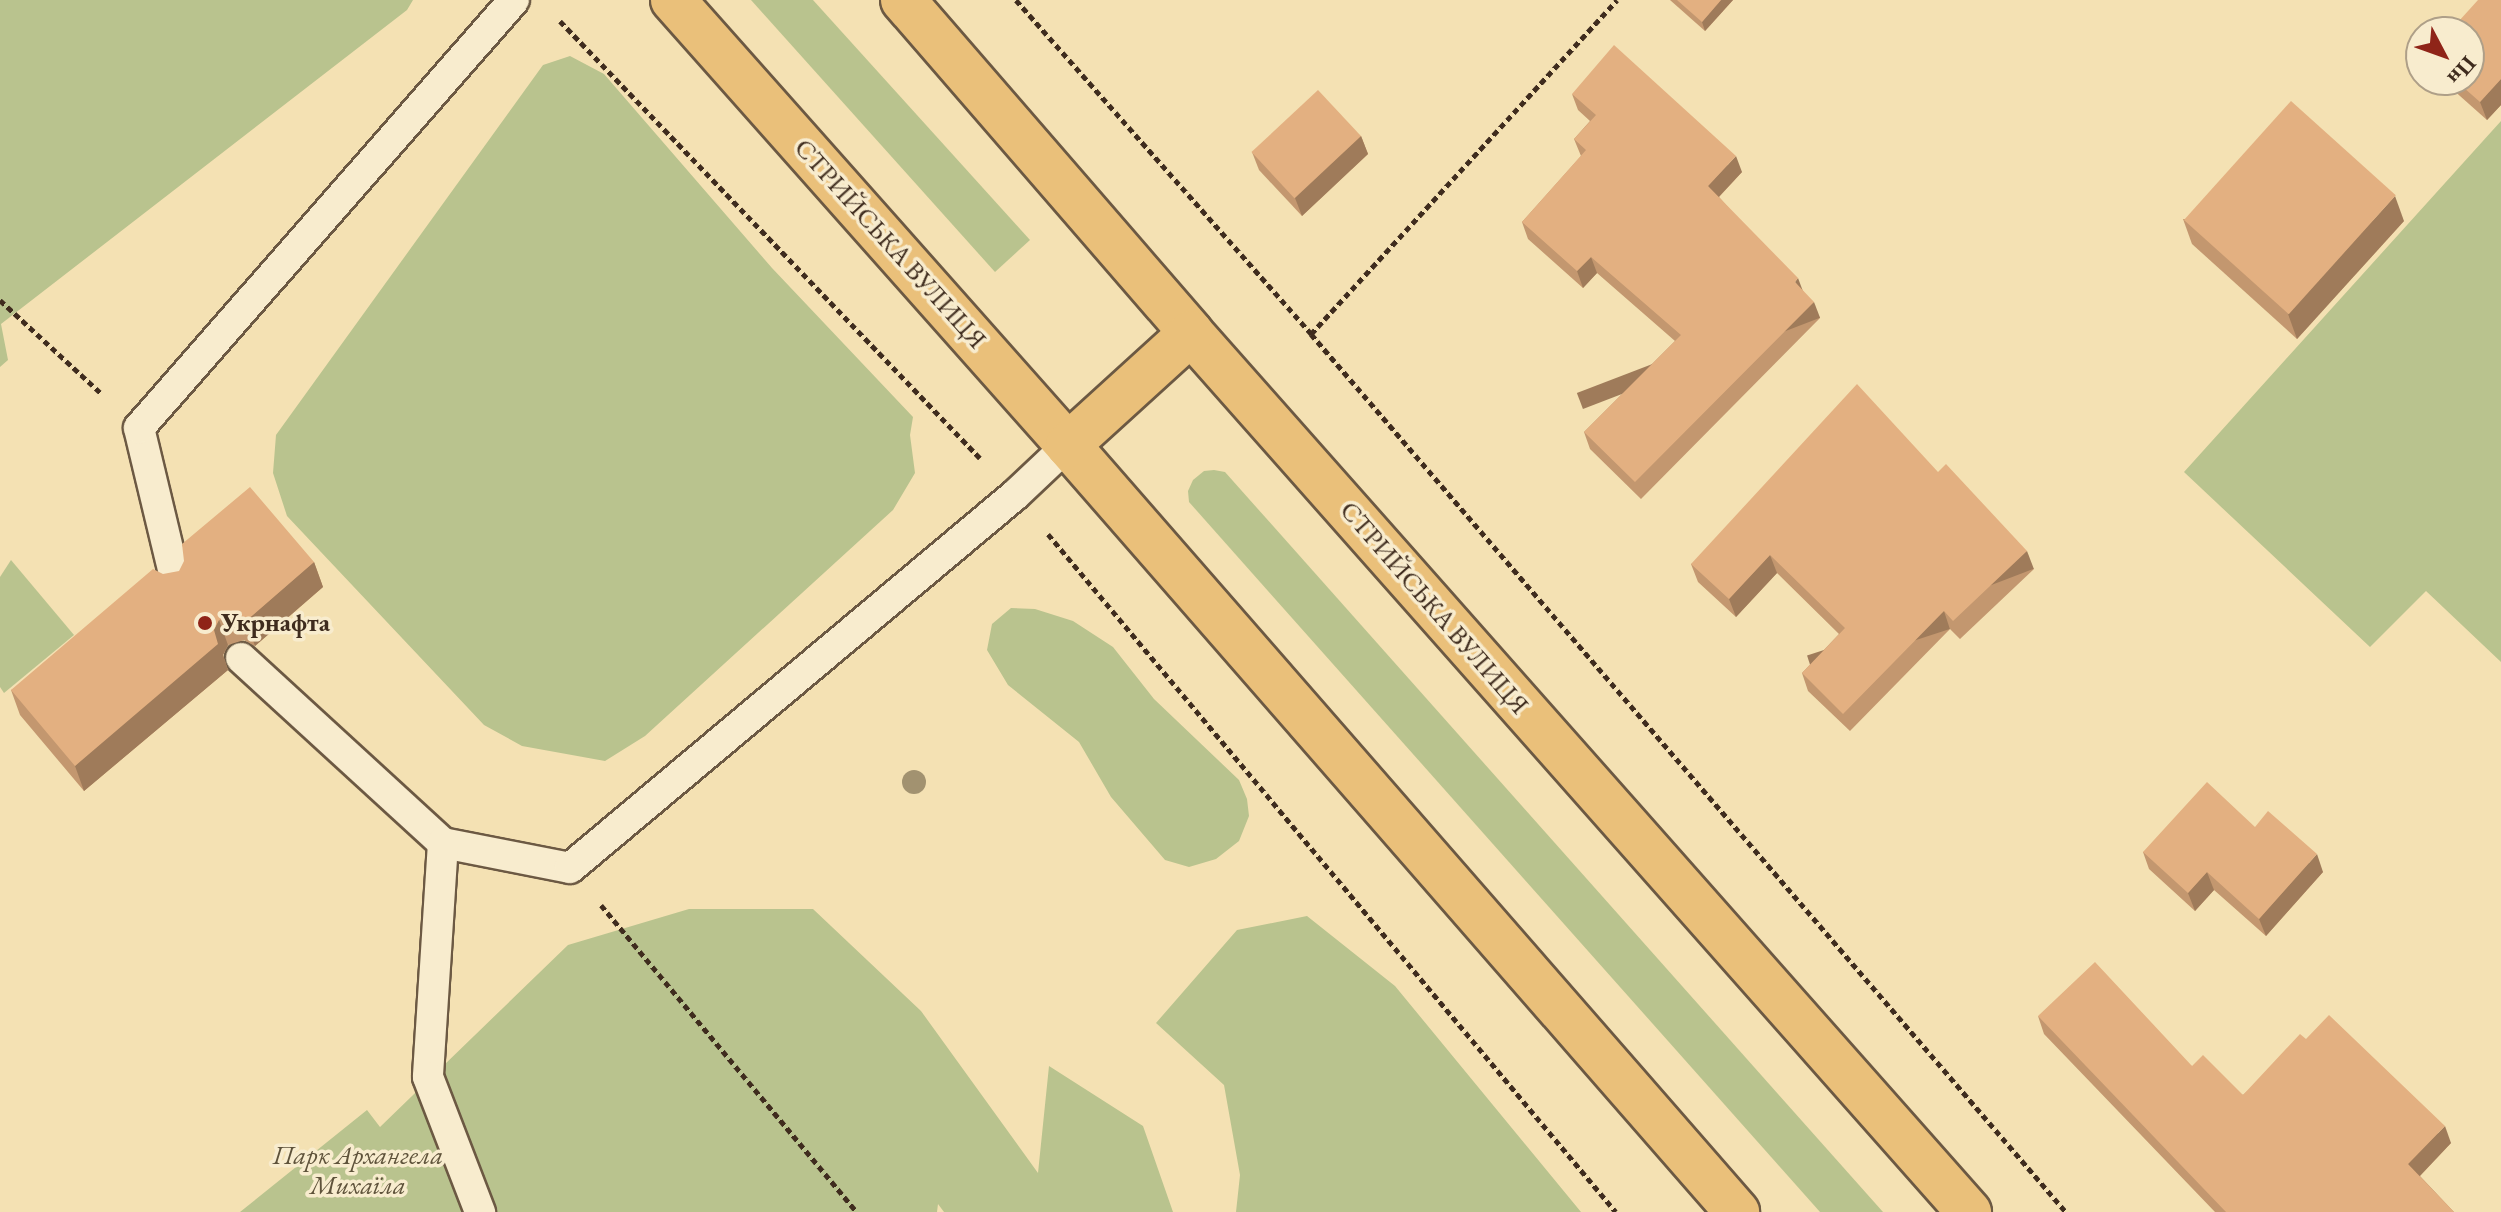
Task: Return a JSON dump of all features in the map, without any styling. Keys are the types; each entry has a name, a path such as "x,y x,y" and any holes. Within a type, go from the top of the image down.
{"main road":[{"name":"СТРИЙСЬКА ВУЛИЦЯ","path":"673,0 1068,445 1737,1212"},
{"name":"СТРИЙСЬКА ВУЛИЦЯ","path":"903,0 1191,333 1969,1212"},
{"path":"1068,445 1191,333"}],"lane":[{"path":"176,582 139,428 514,0"},
{"path":"241,658 443,843 570,868 1015,495 1068,445"},
{"path":"443,843 428,1077 480,1212"}],"path":[{"path":"1016,0 1311,334 2066,1212"},
{"path":"1311,334 1617,0"},
{"path":"551,12 1015,495 1616,1212"},
{"path":"0,300 139,428"},
{"path":"570,868 857,1212"}],"green space":[{"path":"0,0 413,0 407,10 1,324 8,360 0,367"},
{"path":"751,0 813,0 1030,240 995,272"},
{"path":"570,56 604,74 772,268 913,417 910,435 915,473 893,510 645,736 605,761 522,746 484,725 287,516 273,473 276,435 543,65"},
{"path":"2501,121 2501,662 2426,591 2370,647 2184,472"},
{"path":"1204,471 1225,472 1883,1212 1820,1212 1189,502 1188,491 1193,480"},
{"path":"11,560 74,635 4,693 0,687 0,577"},
{"path":"1011,608 1035,609 1073,621 1113,647 1154,699 1239,780 1247,799 1249,816 1239,841 1216,859 1189,867 1165,860 1111,797 1079,742 1008,685 987,650 992,624"},
{"name":"Парк Архангела Михаїла","path":"689,909 813,909 921,1011 1038,1173 1049,1066 1143,1126 1173,1212 944,1212 938,1204 937,1212 240,1212 367,1110 380,1127 568,945"},
{"path":"1307,916 1395,986 1581,1212 1236,1212 1240,1175 1224,1085 1156,1023 1237,930"}],"building":[{"path":"1677,0 1721,0 1702,22"},
{"path":"2478,0 2501,0 2501,79 2480,102 2473,96 2485,96 2485,16 2464,16"},
{"path":"1614,45 1736,156 1708,186 1798,278 1795,282 1814,302 1635,482 1584,432 1681,335 1591,257 1577,271 1522,222 1586,150 1574,139 1596,115 1572,94"},
{"path":"1318,90 1361,136 1294,198 1251,152"},
{"path":"2291,101 2396,195 2289,314 2184,220"},
{"path":"1857,384 1938,472 1946,464 2027,551 1953,621 1944,611 1843,714 1802,673 1845,628 1770,555 1729,599 1691,564"},
{"name":"Укрнафта","path":"250,487 314,562 246,621 235,615 219,620 214,630 218,644 75,766 11,690 153,569 163,574 179,571 184,561 182,544"},
{"path":"2207,782 2255,827 2268,811 2317,854 2259,919 2207,872 2188,893 2143,852"},
{"path":"2095,962 2192,1066 2203,1055 2243,1095 2300,1034 2306,1039 2329,1015 2445,1126 2408,1164 2454,1212 2226,1212 2038,1016"}],"place":[{"name":"Укрнафта","path":"205,623"}]}
